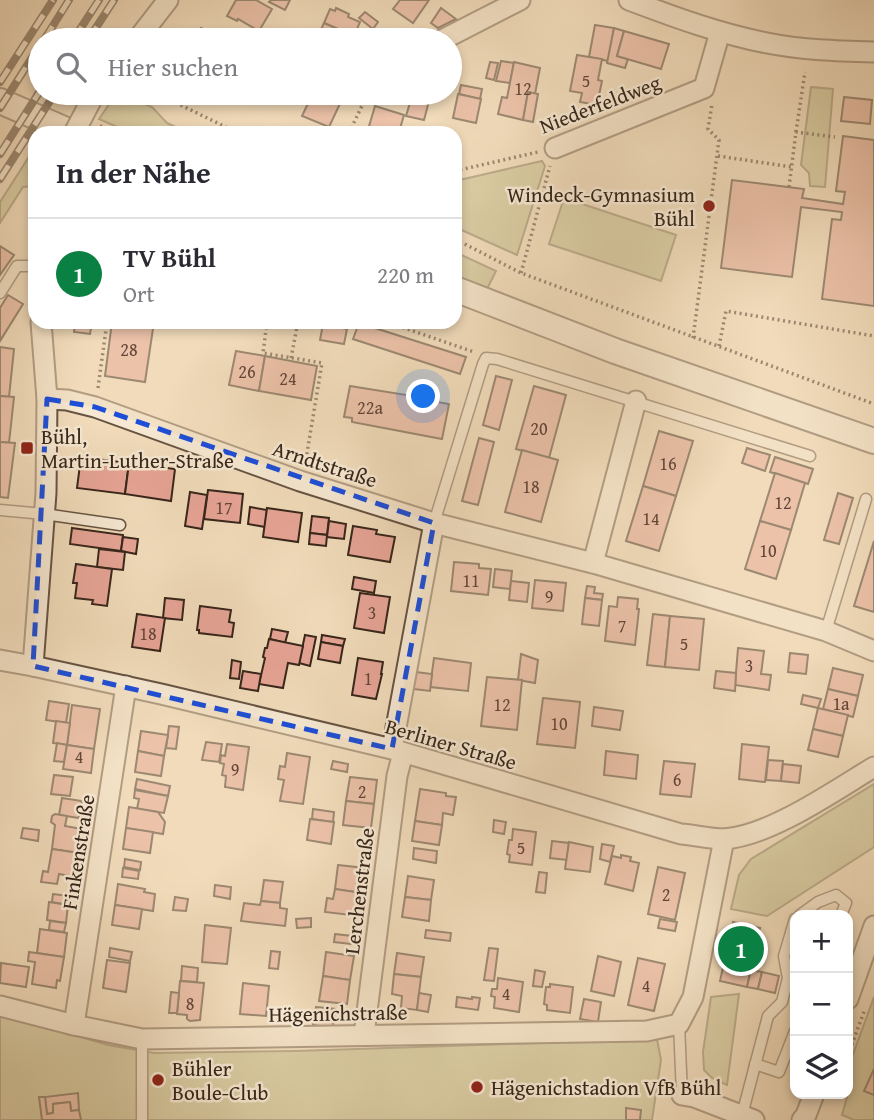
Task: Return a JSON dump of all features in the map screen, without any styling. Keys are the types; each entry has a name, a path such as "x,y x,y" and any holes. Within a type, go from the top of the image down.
{"street":[{"path":"146,28 168,0"},
{"path":"462,30 520,0"},
{"path":"629,0 720,32 769,44 874,52"},
{"path":"704,88 720,32"},
{"name":"Niederfeldweg","path":"555,148 704,88"},
{"path":"0,101 58,126"},
{"path":"78,126 89,105"},
{"path":"462,292 615,351 874,441"},
{"path":"33,666 44,514 47,399 42,329"},
{"name":"Arndtstraße","path":"47,399 67,400 96,407 300,481 435,523 593,563 826,631 874,651"},
{"path":"593,563 636,401"},
{"name":"Lerchenstraße","path":"364,1035 397,776 397,751 435,523"},
{"name":"Berliner Straße","path":"0,660 126,686 397,751 681,834 724,839 759,831 797,813 874,767"},
{"name":"Finkenstraße","path":"74,1025 126,686"},
{"path":"679,1024 693,997 724,839"},
{"path":"856,1004 874,926"},
{"name":"Hägenichstraße","path":"0,1006 142,1039 647,1031 679,1024"},
{"path":"682,1095 748,1118"},
{"path":"802,1120 812,1099"}],"lane":[{"path":"0,293 17,266 28,266"},
{"path":"435,523 486,358 636,401 810,456"},
{"path":"826,631 866,499"},
{"path":"0,510 120,525"},
{"path":"807,910 836,895 846,903 843,910"},
{"path":"748,1118 755,1064 768,1016 782,1002 788,978 784,956 790,936"},
{"path":"679,1024 682,1095"},
{"path":"755,1064 779,1072 793,1036"},
{"path":"142,1039 142,1120"}],"path":[{"path":"789,187 805,72"},
{"path":"693,338 719,140 708,129 713,98 704,88"},
{"path":"181,105 224,126"},
{"path":"352,126 362,105"},
{"path":"796,132 835,137"},
{"path":"521,273 555,148"},
{"name":"Niederfeldweg","path":"462,169 555,148"},
{"path":"717,156 792,167"},
{"path":"462,243 521,273 874,404"},
{"path":"719,346 726,311 874,337"},
{"path":"96,407 106,329"},
{"path":"266,329 263,353 322,363 300,481"},
{"path":"291,358 297,329"},
{"path":"407,329 486,358"},
{"path":"851,1036 856,1004"}],"highlighted area":[{"path":"47,399 95,407 434,523 392,749 33,666"}],"shaded area":[{"path":"811,87 833,89 825,187 810,186 809,173 801,165"},
{"path":"109,105 147,105 173,126 115,126 99,119"},
{"path":"28,158 28,186 23,187 0,223 0,202"},
{"path":"542,161 545,166 517,255 462,230 462,179"},
{"path":"564,198 676,235 661,281 549,244"},
{"path":"462,255 496,271 487,289 462,279"},
{"path":"874,784 874,847 767,916 731,909 739,875 751,859"},
{"path":"739,994 727,1085 712,1078 704,1070 703,1052 711,997"},
{"path":"874,997 874,1120 854,1120 842,1115 846,1099 853,1099 853,1054"},
{"path":"0,1015 108,1045 154,1053 657,1039 661,1060 652,1120 0,1120"}],"building":[{"path":"236,0 256,0 272,9 261,28 254,28 227,16"},
{"path":"290,0 285,10 269,2"},
{"path":"400,0 429,0 413,23 393,9"},
{"path":"336,8 360,22 357,28 336,28 324,23 330,9 335,11"},
{"path":"441,8 456,19 438,28 431,23"},
{"path":"365,12 378,22 372,28 359,18"},
{"path":"324,23 336,28 322,28"},
{"path":"595,25 614,28 608,61 589,57"},
{"path":"614,28 624,31 617,56 628,59 625,68 607,63"},
{"path":"624,31 669,44 661,69 617,56"},
{"path":"577,55 602,59 598,80 602,81 597,105 580,102 582,93 570,91"},
{"path":"501,61 514,63 510,83 496,81"},
{"path":"490,62 498,63 494,80 486,78"},
{"path":"514,62 540,68 535,94 528,92 523,120 498,114 502,97 507,98"},
{"path":"462,85 482,89 480,99 462,95"},
{"path":"528,92 538,94 533,122 523,120"},
{"path":"462,95 481,99 476,123 453,118 456,105 462,105"},
{"path":"844,97 872,100 870,124 841,121"},
{"path":"307,105 339,105 329,126 302,116"},
{"path":"409,105 428,105 424,120 406,116"},
{"path":"375,106 404,115 401,126 369,126"},
{"path":"843,136 874,140 874,306 822,299 832,219 841,220 842,212 801,207 792,277 721,268 732,180 804,189 802,198 843,204 845,192 836,191"},
{"path":"0,246 14,255 0,275"},
{"path":"8,295 23,304 0,341 0,308"},
{"path":"74,329 91,329 90,334 74,332"},
{"path":"111,329 153,329 145,382 105,376"},
{"path":"322,329 347,329 344,344 320,340"},
{"path":"357,329 378,329 466,357 460,374 353,339"},
{"path":"0,347 14,349 9,397 0,396"},
{"path":"236,351 265,356 259,391 229,385"},
{"path":"265,356 317,366 311,400 259,391"},
{"path":"496,376 512,380 499,430 483,425"},
{"path":"350,386 449,404 442,439 352,422 352,418 344,417"},
{"path":"534,386 566,395 549,458 516,449"},
{"path":"0,396 14,397 9,443 0,442"},
{"path":"659,431 693,441 676,496 643,486"},
{"path":"479,438 494,442 478,505 462,501"},
{"path":"0,442 15,443 8,498 0,497"},
{"path":"747,448 770,455 765,471 742,463"},
{"path":"522,450 558,460 541,522 505,512"},
{"path":"81,457 129,463 125,494 77,488"},
{"path":"775,457 813,469 808,484 770,472"},
{"path":"129,463 175,469 171,501 125,494"},
{"path":"775,473 805,483 791,530 760,521"},
{"path":"643,486 676,496 659,551 626,541"},
{"path":"208,490 243,494 240,523 204,519"},
{"path":"190,492 207,495 202,529 185,526"},
{"path":"838,493 853,498 839,544 824,540"},
{"path":"250,507 267,510 265,527 248,524"},
{"path":"267,508 302,513 298,542 263,537"},
{"path":"312,516 329,518 327,535 310,533"},
{"path":"329,521 346,524 344,539 327,537"},
{"path":"760,521 791,530 776,579 745,569"},
{"path":"353,526 377,530 376,534 395,537 390,562 348,555"},
{"path":"72,528 123,535 121,551 70,544"},
{"path":"310,533 327,535 326,546 309,544"},
{"path":"123,537 138,539 136,554 121,551"},
{"path":"874,541 874,612 854,606"},
{"path":"99,549 125,552 123,570 97,567"},
{"path":"454,562 479,564 479,568 491,569 488,595 451,591"},
{"path":"76,564 112,569 107,606 92,604 93,600 75,598 77,583 73,583"},
{"path":"495,569 512,571 510,589 493,587"},
{"path":"354,577 376,581 374,593 352,589"},
{"path":"535,580 566,583 563,611 532,608"},
{"path":"511,581 529,583 527,602 509,600"},
{"path":"587,586 595,587 594,593 603,594 602,600 585,598"},
{"path":"360,593 390,597 384,633 354,628"},
{"path":"618,597 638,599 635,645 605,641 609,606 617,607"},
{"path":"165,598 184,600 182,620 163,618"},
{"path":"585,598 602,600 599,626 582,624"},
{"path":"200,606 231,610 229,622 234,623 232,637 199,633 197,630"},
{"path":"137,614 165,618 160,651 132,647"},
{"path":"653,614 670,616 665,667 647,665"},
{"path":"670,616 704,619 699,670 665,667"},
{"path":"272,629 288,632 285,643 270,639"},
{"path":"305,635 316,637 310,666 299,663"},
{"path":"322,635 345,639 343,646 321,642"},
{"path":"269,639 303,646 299,665 288,663 283,688 259,684"},
{"path":"321,642 343,646 340,663 318,659"},
{"path":"738,648 764,651 761,674 771,675 769,690 735,685"},
{"path":"790,653 808,655 806,674 788,672"},
{"path":"521,654 538,660 535,683 518,680"},
{"path":"358,658 383,662 376,699 352,695"},
{"path":"434,658 471,663 468,691 430,687"},
{"path":"232,660 241,662 239,679 230,678"},
{"path":"833,668 863,675 858,696 828,689"},
{"path":"243,671 261,674 258,691 240,688"},
{"path":"716,671 736,673 735,691 714,688"},
{"path":"416,672 432,674 430,691 413,689"},
{"path":"487,677 522,680 517,730 481,726"},
{"path":"828,689 858,696 853,717 823,709"},
{"path":"803,695 821,699 818,708 801,704"},
{"path":"543,698 580,702 575,748 537,744"},
{"path":"49,701 69,704 66,723 46,720"},
{"path":"72,705 100,709 94,749 67,745"},
{"path":"594,707 623,711 620,730 592,726"},
{"path":"818,708 848,715 843,736 813,729"},
{"path":"56,721 70,723 67,745 53,743"},
{"path":"169,726 179,727 176,749 166,748"},
{"path":"813,729 843,736 838,757 808,750"},
{"path":"141,731 168,735 164,756 138,751"},
{"path":"206,742 222,744 219,762 202,760"},
{"path":"57,743 67,745 64,762 54,761"},
{"path":"227,744 249,747 243,790 225,787 226,776 222,775 224,764 220,763 221,755 225,756"},
{"path":"742,744 769,747 765,782 739,779"},
{"path":"67,745 94,749 91,773 63,769"},
{"path":"138,751 164,756 161,776 135,772"},
{"path":"606,751 638,755 636,779 604,775"},
{"path":"287,753 310,757 303,804 280,801 284,780 278,779 280,766 285,767"},
{"path":"768,760 783,761 781,781 766,780"},
{"path":"333,761 348,764 347,772 331,769"},
{"path":"664,761 695,764 691,797 660,794"},
{"path":"783,764 801,766 799,783 781,781"},
{"path":"54,775 73,777 70,796 51,794"},
{"path":"350,777 377,780 374,804 346,801"},
{"path":"137,779 170,786 168,796 135,789"},
{"path":"420,789 456,797 453,815 443,813 442,825 415,821"},
{"path":"135,790 168,796 164,813 137,809 139,799 134,798"},
{"path":"62,798 82,801 79,818 59,815"},
{"path":"346,801 374,804 371,828 343,825"},
{"path":"129,807 158,812 165,822 163,834 126,828"},
{"path":"313,809 334,812 333,822 312,819"},
{"path":"55,814 67,816 65,826 82,829 79,853 52,849 55,825 51,822"},
{"path":"310,819 334,822 331,844 307,840"},
{"path":"494,820 506,822 504,834 493,832"},
{"path":"415,821 442,825 439,845 412,841"},
{"path":"23,828 39,830 38,841 21,838"},
{"path":"126,828 153,832 150,853 123,849"},
{"path":"513,829 536,832 532,865 509,862 510,855 507,854"},
{"path":"552,841 569,843 567,860 550,858"},
{"path":"569,842 593,847 590,872 565,869"},
{"path":"602,844 614,846 610,862 600,859"},
{"path":"414,848 437,851 436,863 413,859"},
{"path":"52,849 79,853 75,877 59,874 57,884 41,882 43,871 48,872"},
{"path":"621,855 631,857 630,861 639,863 633,891 605,884 612,856 621,858"},
{"path":"125,859 141,862 140,870 124,867"},
{"path":"338,865 365,868 362,893 335,889"},
{"path":"658,867 685,873 675,920 648,914"},
{"path":"123,868 139,871 138,879 122,877"},
{"path":"539,872 547,873 545,893 536,892"},
{"path":"408,876 434,880 431,900 405,897"},
{"path":"264,880 283,882 280,903 261,901"},
{"path":"118,884 145,889 144,892 155,894 153,911 115,905"},
{"path":"215,885 231,887 230,899 214,896"},
{"path":"335,889 362,893 359,916 325,912 327,898 333,899"},
{"path":"53,894 69,896 68,905 52,902"},
{"path":"175,897 188,899 186,911 173,910"},
{"path":"405,897 431,900 429,921 402,917"},
{"path":"261,901 280,903 280,908 287,909 285,926 241,921 244,903 260,905"},
{"path":"49,902 68,905 66,923 47,920"},
{"path":"115,905 142,909 139,929 112,925"},
{"path":"311,918 311,927 297,928 296,919"},
{"path":"660,919 677,922 675,931 658,928"},
{"path":"50,921 66,923 64,932 49,930"},
{"path":"733,922 760,928 747,987 720,981"},
{"path":"205,925 231,928 227,964 202,962"},
{"path":"40,929 67,933 64,957 37,953"},
{"path":"426,930 451,933 450,941 425,938"},
{"path":"335,934 352,936 351,944 334,942"},
{"path":"110,948 132,952 130,961 109,957"},
{"path":"489,948 498,949 494,981 484,980"},
{"path":"271,951 280,952 278,969 269,968"},
{"path":"29,952 64,957 60,981 57,980 56,988 32,984 35,962 28,961"},
{"path":"326,952 354,956 350,980 323,976"},
{"path":"397,953 424,957 421,977 394,974"},
{"path":"598,956 621,962 614,996 591,991"},
{"path":"638,958 665,964 654,1011 628,1005"},
{"path":"107,960 130,963 126,992 103,988"},
{"path":"1,963 29,967 26,987 0,983"},
{"path":"182,966 198,968 197,982 181,981"},
{"path":"535,970 545,972 542,987 533,986"},
{"path":"751,970 762,972 758,989 747,987"},
{"path":"762,972 779,976 775,993 758,989"},
{"path":"394,974 421,977 417,1010 401,1008 402,996 392,994"},
{"path":"323,976 350,980 347,1004 319,1001"},
{"path":"498,978 523,982 519,1012 494,1008 495,997 491,996 492,989 497,989"},
{"path":"180,981 204,983 200,1020 190,1021 187,1015 177,1014"},
{"path":"243,983 269,986 266,1016 240,1014"},
{"path":"550,984 573,987 570,1013 547,1010 547,1005 544,1004 546,987 550,987"},
{"path":"171,992 179,993 177,1013 169,1013"},
{"path":"419,993 431,995 428,1012 417,1010"},
{"path":"457,997 480,998 478,1010 456,1007"},
{"path":"584,999 601,1002 598,1022 580,1019"},
{"path":"316,1007 335,1009 333,1028 313,1025"},
{"path":"874,1069 874,1095 864,1091"},
{"path":"78,1093 79,1110 71,1111 70,1102 53,1104 53,1113 47,1114 45,1097"},
{"path":"39,1097 45,1097 47,1114 53,1113 53,1104 70,1102 71,1111 79,1110 81,1120 42,1120"},
{"path":"626,1108 641,1110 640,1120 626,1120"}],"railway":[{"path":"35,28 53,0"},
{"path":"52,28 69,0"},
{"path":"81,28 99,0"},
{"path":"96,28 114,0"},
{"path":"0,82 28,39"},
{"path":"0,108 28,64"},
{"path":"0,154 31,105"},
{"path":"34,126 47,105"},
{"path":"0,179 28,135"}],"place":[{"name":"Windeck-Gymnasium Bühl","path":"709,206"},
{"name":"Bühl, Martin-Luther-Straße","path":"27,448"},
{"name":"TV Bühl","path":"741,949"},
{"name":"Bühler Boule-Club","path":"158,1080"},
{"name":"Hägenichstadion VfB Bühl","path":"477,1087"}]}
